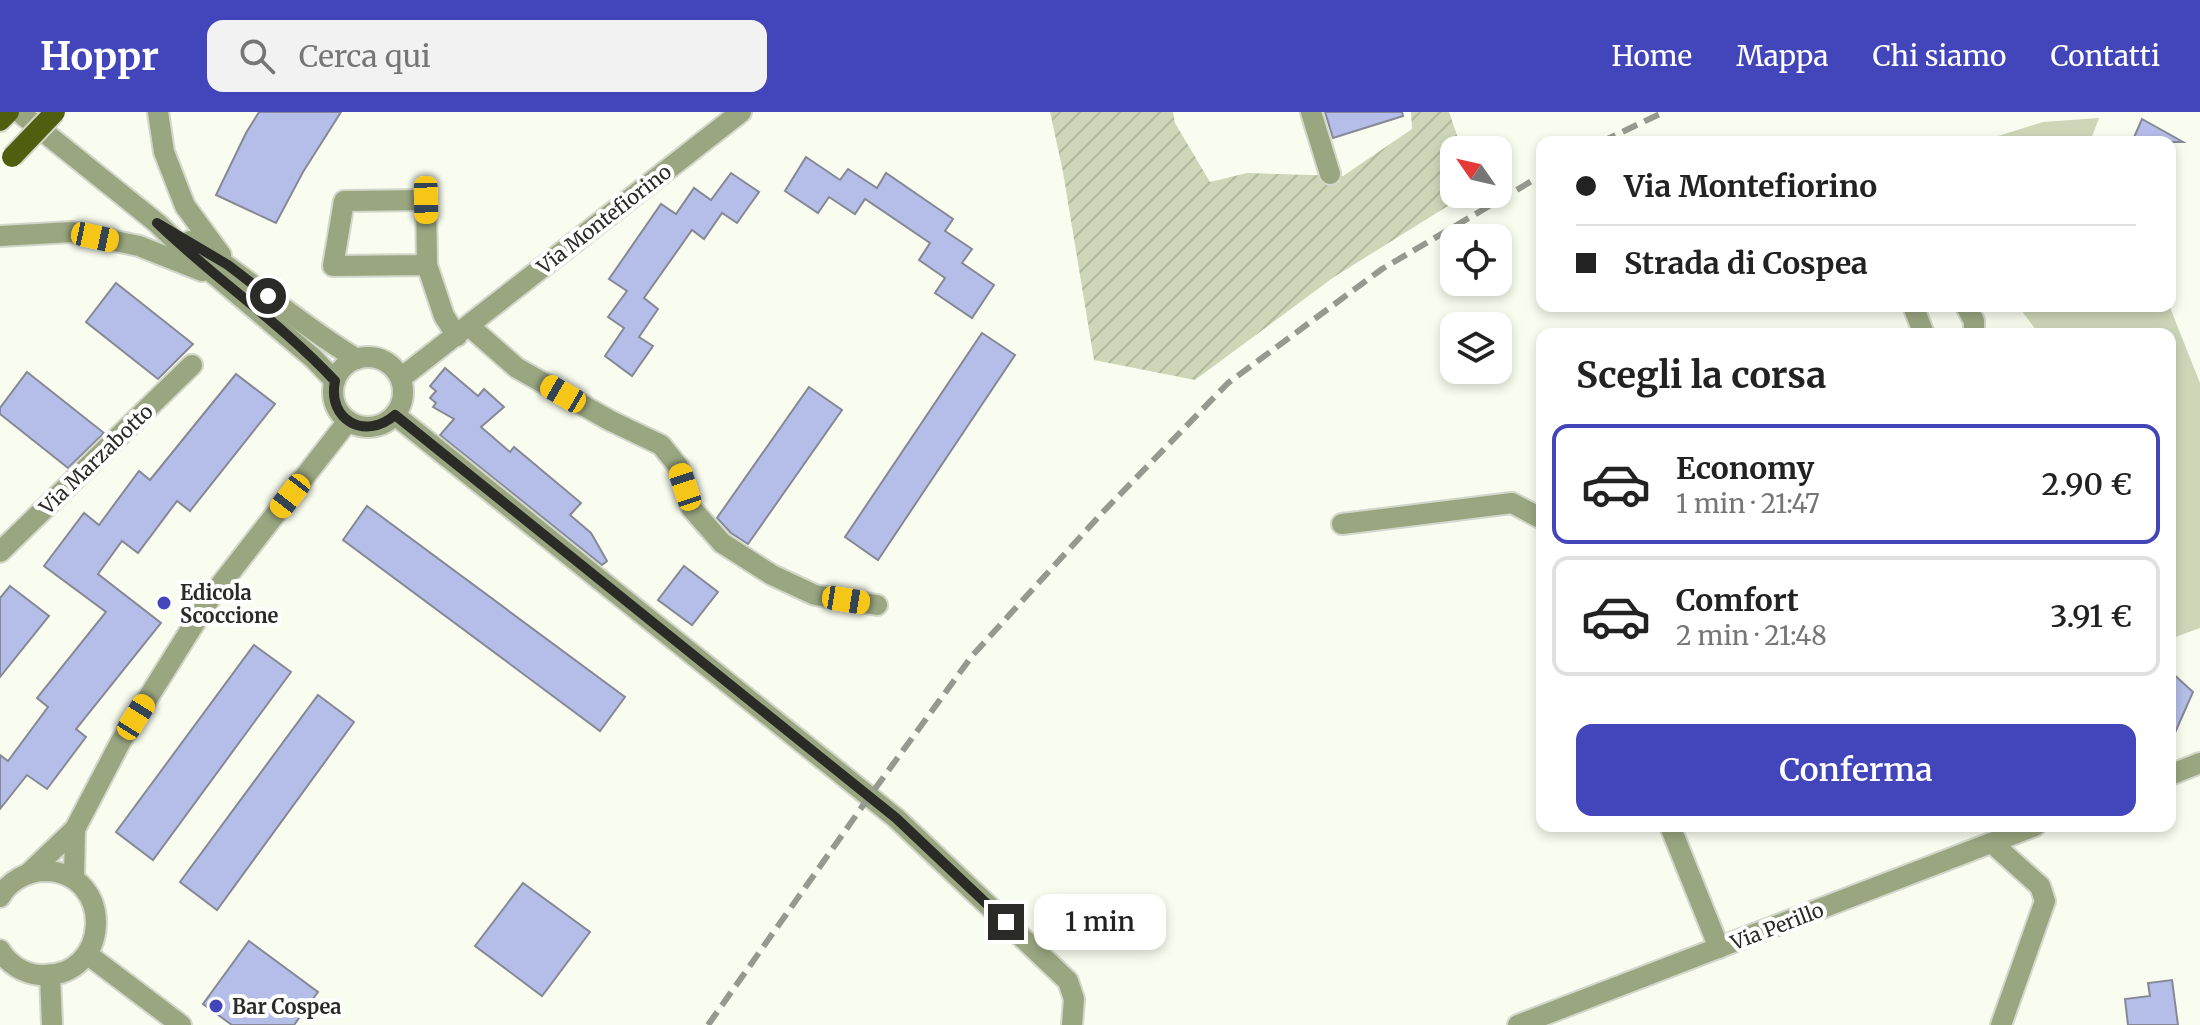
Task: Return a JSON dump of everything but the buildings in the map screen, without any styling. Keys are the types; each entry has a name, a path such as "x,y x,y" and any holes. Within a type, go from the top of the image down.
{"main road":[{"path":"0,121 9,112"},
{"path":"6,163 55,112"}],"street":[{"path":"19,112 222,271 357,359"},
{"path":"158,112 164,152 185,206 222,271 335,381"},
{"name":"Via Montefiorino","path":"401,378 741,112"},
{"path":"1311,112 1330,174"},
{"path":"427,265 333,266 344,201 426,200 427,265 444,316 517,368 609,420 661,445 678,466 692,509 722,543 772,575 815,595 877,605"},
{"path":"0,236 72,232 139,246 222,271"},
{"path":"377,358 387,362 401,378 403,397 395,415 378,426 357,425 348,421 334,398 335,381 344,368 357,359 377,358"},
{"name":"Via Marzabotto","path":"0,552 192,365"},
{"path":"395,415 896,818 1068,981 1074,999 1072,1017 1091,1025"},
{"path":"28,874 75,829 121,741 211,597 348,421"},
{"path":"1342,524 1512,503 1536,516"},
{"path":"2176,773 2200,763"},
{"path":"74,879 75,829"},
{"path":"1672,832 1719,948"},
{"name":"Via Perillo","path":"1518,1025 2020,832"},
{"path":"1992,843 2040,886 2045,901 2001,1025"},
{"path":"0,950 16,968 33,975 50,976 64,972 77,965 87,954 95,939 97,922 95,906 86,891 74,879 59,873 44,871 28,874 14,880 3,892"},
{"path":"87,954 181,1025"},
{"path":"50,976 52,1025"}],"green space":[{"path":"1050,112 1173,112 1175,123 1210,182 1247,173 1343,176 1412,129 1411,112 1449,112 1457,136 1440,136 1440,208 1445,208 1334,277 1195,380 1094,360"},
{"path":"2099,118 2092,136 1998,136 2043,122"},
{"path":"2022,312 2172,312 2200,383 2200,628 2176,637 2176,328 2034,328"}],"railway":[{"path":"1614,136 1664,112"},
{"path":"708,1025 972,656 1102,513 1228,383 1382,269 1536,179"}],"place":[{"name":"Edicola Scoccione","path":"164,603"},
{"name":"Bar Cospea","path":"216,1006"}],"route":[{"path":"268,296 228,265 157,223 313,358 335,381 334,398 348,421 367,427 378,426 395,415 896,818 1006,922"}]}
